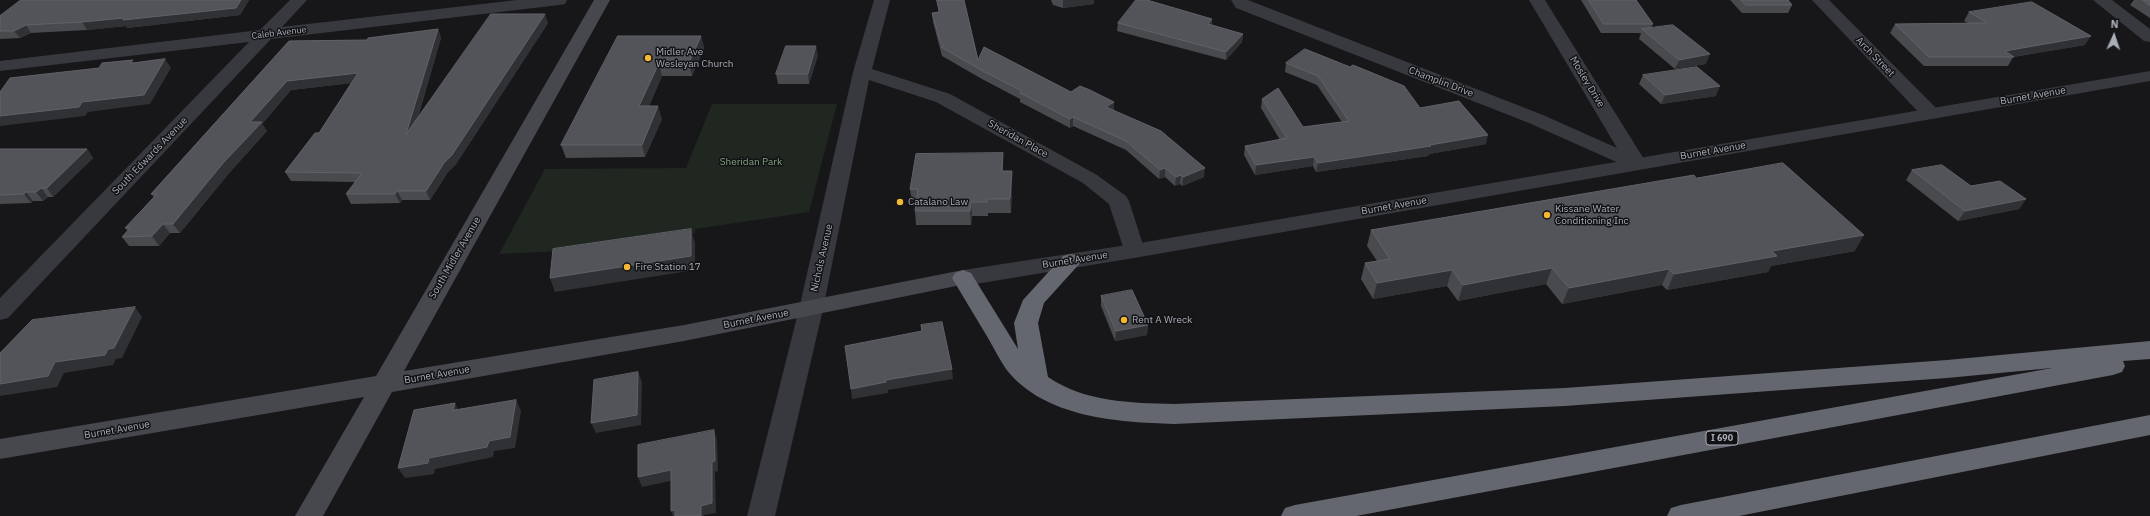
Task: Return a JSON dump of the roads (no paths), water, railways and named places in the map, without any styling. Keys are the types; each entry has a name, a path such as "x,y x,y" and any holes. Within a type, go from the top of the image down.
{"highway":[{"path":"1036,381 1026,323 1034,300 1071,261"},
{"path":"963,278 1016,364 1036,381 1057,395 1096,409 1126,413 1174,414 1565,397 1947,370 2150,350"},
{"name":"I 690","path":"1295,516 2150,360"},
{"path":"1681,516 2150,425"}],"main road":[{"name":"South Midler Avenue","path":"309,516 602,0"},
{"name":"Burnet Avenue","path":"0,449 383,385 811,309 963,278"}],"street":[{"name":"South Edwards Avenue","path":"0,312 299,0"},
{"name":"Caleb Avenue","path":"0,66 559,0"},
{"name":"Nichols Avenue","path":"761,516 811,309 862,72 882,0"},
{"name":"Mosley Drive","path":"1537,0 1637,164"},
{"name":"Arch Street","path":"1820,0 1930,113"},
{"path":"2100,0 2150,37"},
{"name":"Champlin Drive","path":"1238,1 1536,119 1637,164"},
{"name":"Sheridan Place","path":"862,72 943,98 1090,179 1119,201 1134,251"},
{"name":"Burnet Avenue","path":"963,278 1134,251 2150,76"}],"place":[{"name":"Midler Ave Wesleyan Church","path":"648,58"},
{"name":"Catalano Law","path":"900,202"},
{"name":"Kissane Water Conditioning Inc","path":"1547,215"},
{"name":"Fire Station 17","path":"627,267"},
{"name":"Rent A Wreck","path":"1124,320"}],"park label":[{"name":"Sheridan Park","path":"751,162"}]}
